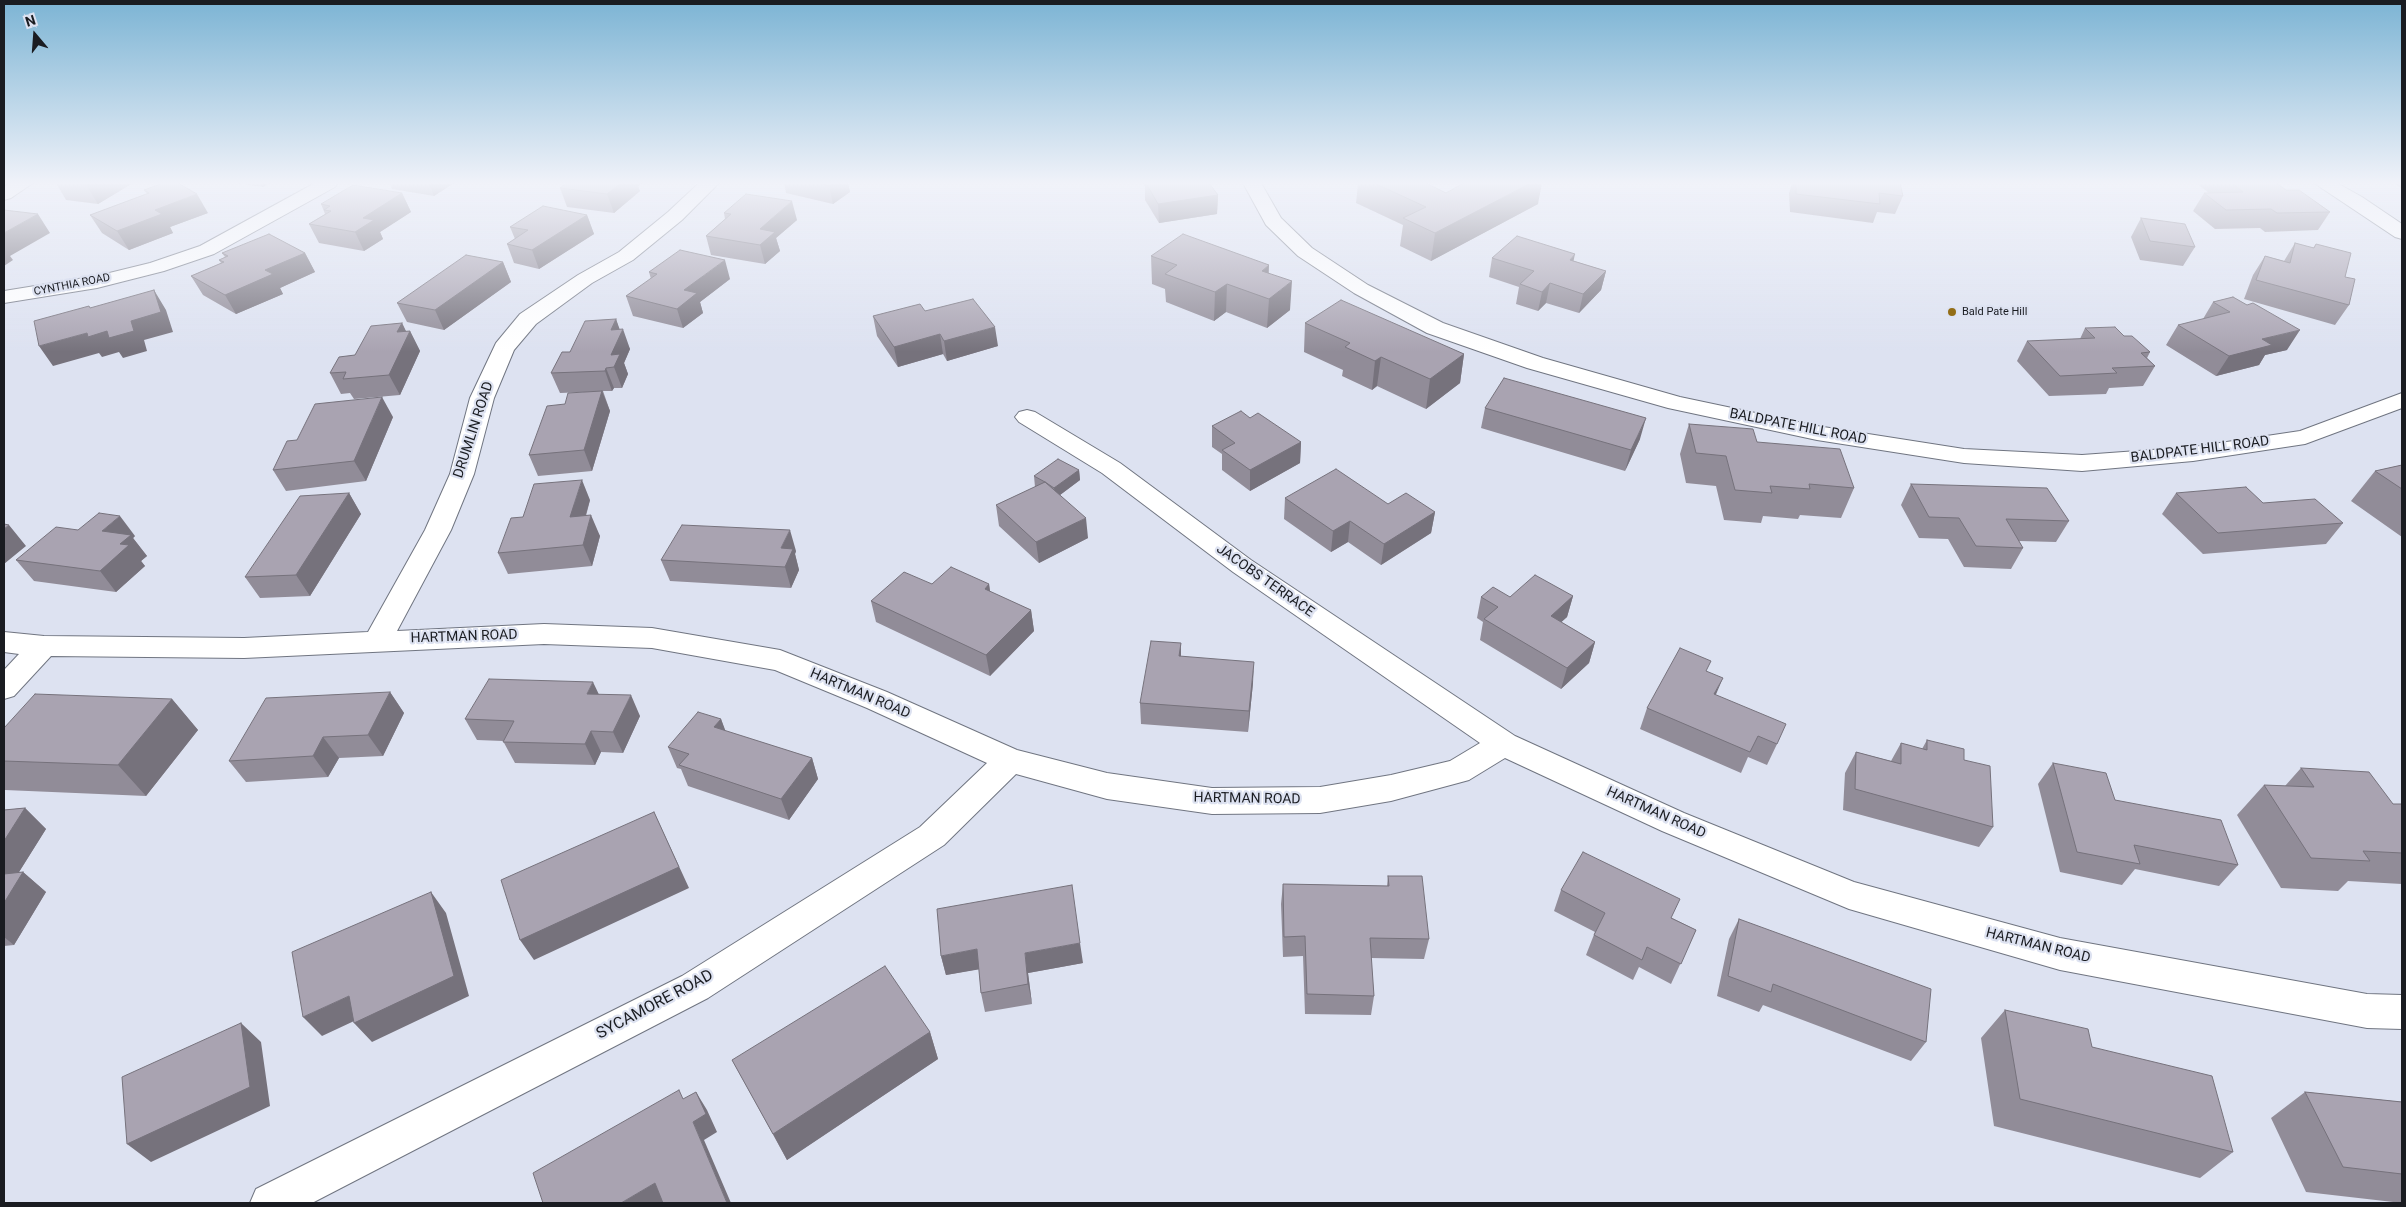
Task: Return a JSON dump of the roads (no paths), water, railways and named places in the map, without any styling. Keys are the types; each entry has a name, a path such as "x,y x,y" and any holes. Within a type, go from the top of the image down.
{"street":[{"name":"CYNTHIA ROAD","path":"4,297 97,282 157,267 207,250 227,239"},
{"name":"DRUMLIN ROAD","path":"377,641 442,520 462,474 482,398 504,348 528,319 585,279 626,256 646,239"},
{"name":"BALDPATE HILL ROAD","path":"1292,239 1305,252 1361,288 1435,328 1535,363 1676,403 1817,433 1964,456 2082,463 2193,454 2305,437 2402,400"},
{"name":"JACOBS TERRACE","path":"1027,417 1111,468 1242,566 1504,744"},
{"name":"HARTMAN ROAD","path":"4,642 44,646 244,648 544,634 652,638 780,660 877,700 1010,760 1107,786 1212,801 1320,800 1391,788 1458,771 1504,744 1673,822 1849,895 2060,954 2368,1011 2402,1012"},
{"path":"4,688 44,646"},
{"name":"SYCAMORE ROAD","path":"270,1203 695,987 932,836 1010,760"}],"place":[{"name":"Bald Pate Hill","path":"1952,312"}]}
